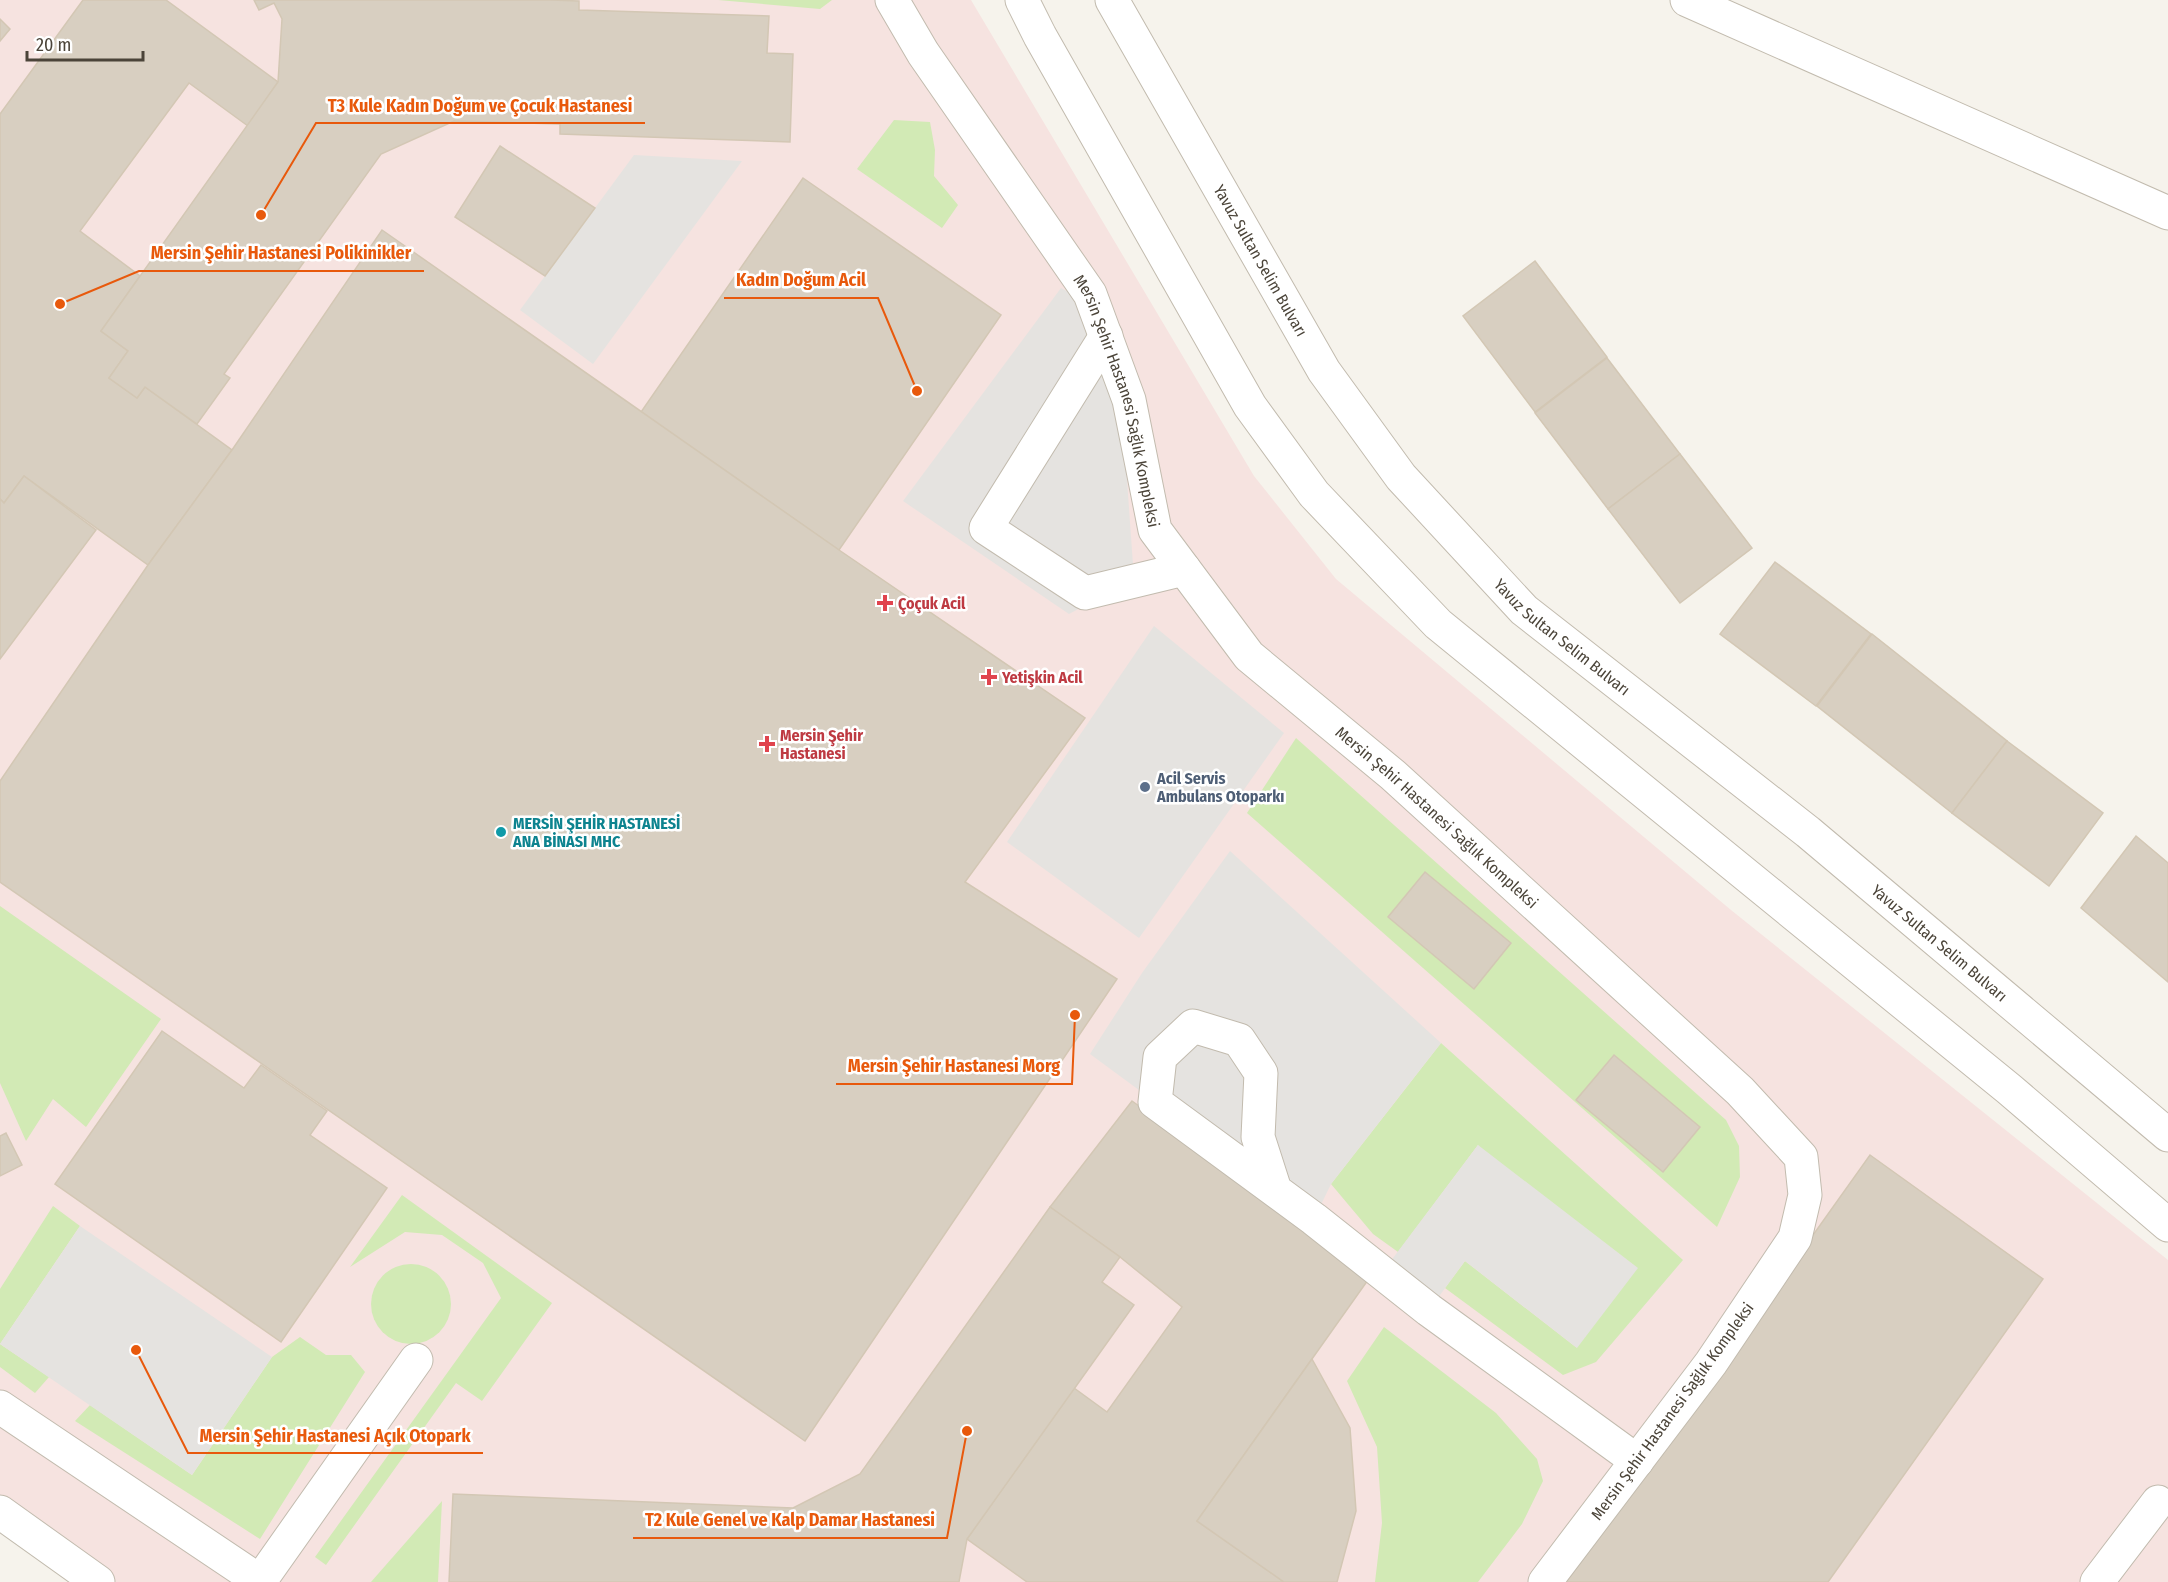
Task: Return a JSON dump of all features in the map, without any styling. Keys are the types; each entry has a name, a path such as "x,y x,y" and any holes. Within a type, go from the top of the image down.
{"street":[{"name":"Mersin Şehir Hastanesi Sağlık Kompleksi","path":"892,0 923,53 1090,294 1129,400 1155,530 1249,656 1411,790 1740,1091 1801,1157 1804,1195 1795,1238 1711,1363 1545,1582"},
{"path":"1022,0 1040,36 1250,406 1322,502 1438,624 2008,1089 2168,1225"},
{"name":"Yavuz Sultan Selim Bulvarı","path":"1112,0 1324,371 1401,477 1524,610 1808,832 2168,1135"},
{"path":"1687,0 2168,213"},
{"path":"1106,336 986,528 1085,593 1184,569"},
{"path":"1275,1191 1258,1137 1261,1073 1239,1040 1194,1026 1160,1057 1155,1102 1275,1191 1314,1219 1429,1310 1637,1461"},
{"path":"0,1407 260,1582 416,1360"},
{"path":"2097,1582 2158,1502"},
{"path":"0,1512 98,1582"}],"shaded area":[{"name":"Mersin Şehir Hastanesi","path":"0,0 971,0 1254,476 1336,579 1731,910 2168,1260 2168,1582 116,1582 0,1508"},
{"path":"634,155 742,161 593,364 520,310"},
{"path":"1061,288 1078,297 1122,409 1134,579 1069,614 903,501"},
{"name":"Acil Servis Ambulans Otoparkı","path":"1154,626 1284,733 1139,938 1007,842"},
{"path":"1230,851 1441,1043 1331,1184 1314,1219 1090,1054 1142,973"},
{"path":"1478,1145 1638,1268 1577,1348 1465,1261 1429,1310 1381,1274"},
{"path":"80,1226 272,1357 192,1475 0,1344"}],"green space":[{"path":"718,0 832,0 820,9"},
{"path":"894,120 930,122 935,150 934,176 958,205 942,228 857,169"},
{"path":"1296,738 1726,1120 1739,1146 1740,1177 1717,1227 1247,813"},
{"path":"0,906 161,1019 86,1127 53,1099 26,1141 0,1083"},
{"path":"1441,1043 1683,1260 1596,1362 1563,1375 1445,1288 1465,1261 1577,1348 1478,1145 1398,1252 1373,1234 1331,1184"},
{"path":"402,1195 552,1303 482,1401 456,1383 326,1565 315,1557 501,1298 483,1263 442,1235 405,1232 350,1267"},
{"path":"53,1206 80,1226 0,1344 0,1289"},
{"path":"403,1264 419,1264 440,1275 451,1296 451,1312 440,1333 419,1344 403,1344 389,1338 377,1326 371,1312 371,1296 377,1282 389,1270"},
{"path":"1384,1327 1496,1413 1537,1459 1543,1481 1522,1524 1478,1582 1375,1582 1382,1523 1377,1447 1347,1381"},
{"path":"300,1337 326,1355 351,1355 365,1372 260,1539 75,1421 90,1405 192,1475 272,1357"},
{"path":"0,1344 49,1377 35,1393 0,1367"},
{"path":"442,1501 438,1582 371,1582"}],"building":[{"path":"83,0 166,0 278,82 248,126 189,83 80,231 140,276 101,331 128,351 109,378 137,398 145,387 232,450 148,565 24,476 4,503 0,499 0,114"},
{"path":"254,0 551,0 579,1 579,10 769,16 767,53 793,54 790,142 560,134 560,124 454,121 381,154 224,374 230,378 197,424 145,387 137,398 109,378 128,351 101,331 278,82 282,19 274,3 259,10"},
{"path":"0,19 10,29 0,41"},
{"path":"500,146 595,208 545,276 455,217"},
{"path":"803,178 1001,315 839,550 641,412"},
{"name":"MERSİN ŞEHİR HASTANESİ ANA BİNASI MHC","path":"382,230 839,550 1085,718 965,882 1117,979 805,1441 0,882 0,781 148,565 232,450"},
{"path":"1535,261 1607,357 1535,412 1463,316"},
{"path":"1607,358 1680,454 1608,509 1535,413"},
{"path":"1680,454 1752,548 1680,603 1608,509"},
{"path":"24,476 96,530 0,659 0,499 4,503"},
{"path":"1775,562 1871,634 1816,706 1720,634"},
{"path":"1872,634 2007,741 1952,813 1817,706"},
{"path":"2007,741 2103,813 2049,886 1952,813"},
{"path":"2136,836 2168,863 2168,982 2081,908"},
{"path":"1425,872 1511,943 1474,989 1388,917"},
{"path":"162,1031 244,1088 261,1065 327,1111 310,1135 387,1188 281,1342 55,1184"},
{"path":"1614,1055 1700,1127 1663,1172 1576,1100"},
{"path":"1132,1101 1373,1273 1197,1521 1284,1582 1027,1582 967,1539 1074,1388 1107,1412 1182,1307 1120,1257 1050,1207"},
{"path":"6,1133 22,1165 0,1176 0,1136"},
{"path":"1870,1155 2043,1279 1828,1582 1566,1582"},
{"path":"1050,1207 1120,1257 1102,1282 1134,1305 967,1539 959,1582 449,1582 453,1494 793,1508 860,1474"},
{"path":"1312,1359 1350,1428 1356,1511 1337,1582 1284,1582 1197,1521"}],"place":[{"name":"T3 Kule Kadın Doğum ve Çocuk Hastanesi","path":"261,215"},
{"name":"Mersin Şehir Hastanesi Polikinikler","path":"60,304"},
{"name":"Kadın Doğum Acil","path":"917,391"},
{"name":"Çoçuk Acil","path":"885,603"},
{"name":"Yetişkin Acil","path":"989,677"},
{"name":"Mersin Şehir Hastanesi","path":"767,744"},
{"name":"Acil Servis Ambulans Otoparkı","path":"1145,787"},
{"name":"MERSİN ŞEHİR HASTANESİ ANA BİNASI MHC","path":"501,832"},
{"name":"Mersin Şehir Hastanesi Morg","path":"1075,1015"},
{"name":"Mersin Şehir Hastanesi Açık Otopark","path":"136,1350"},
{"name":"T2 Kule Genel ve Kalp Damar Hastanesi","path":"967,1431"}]}
